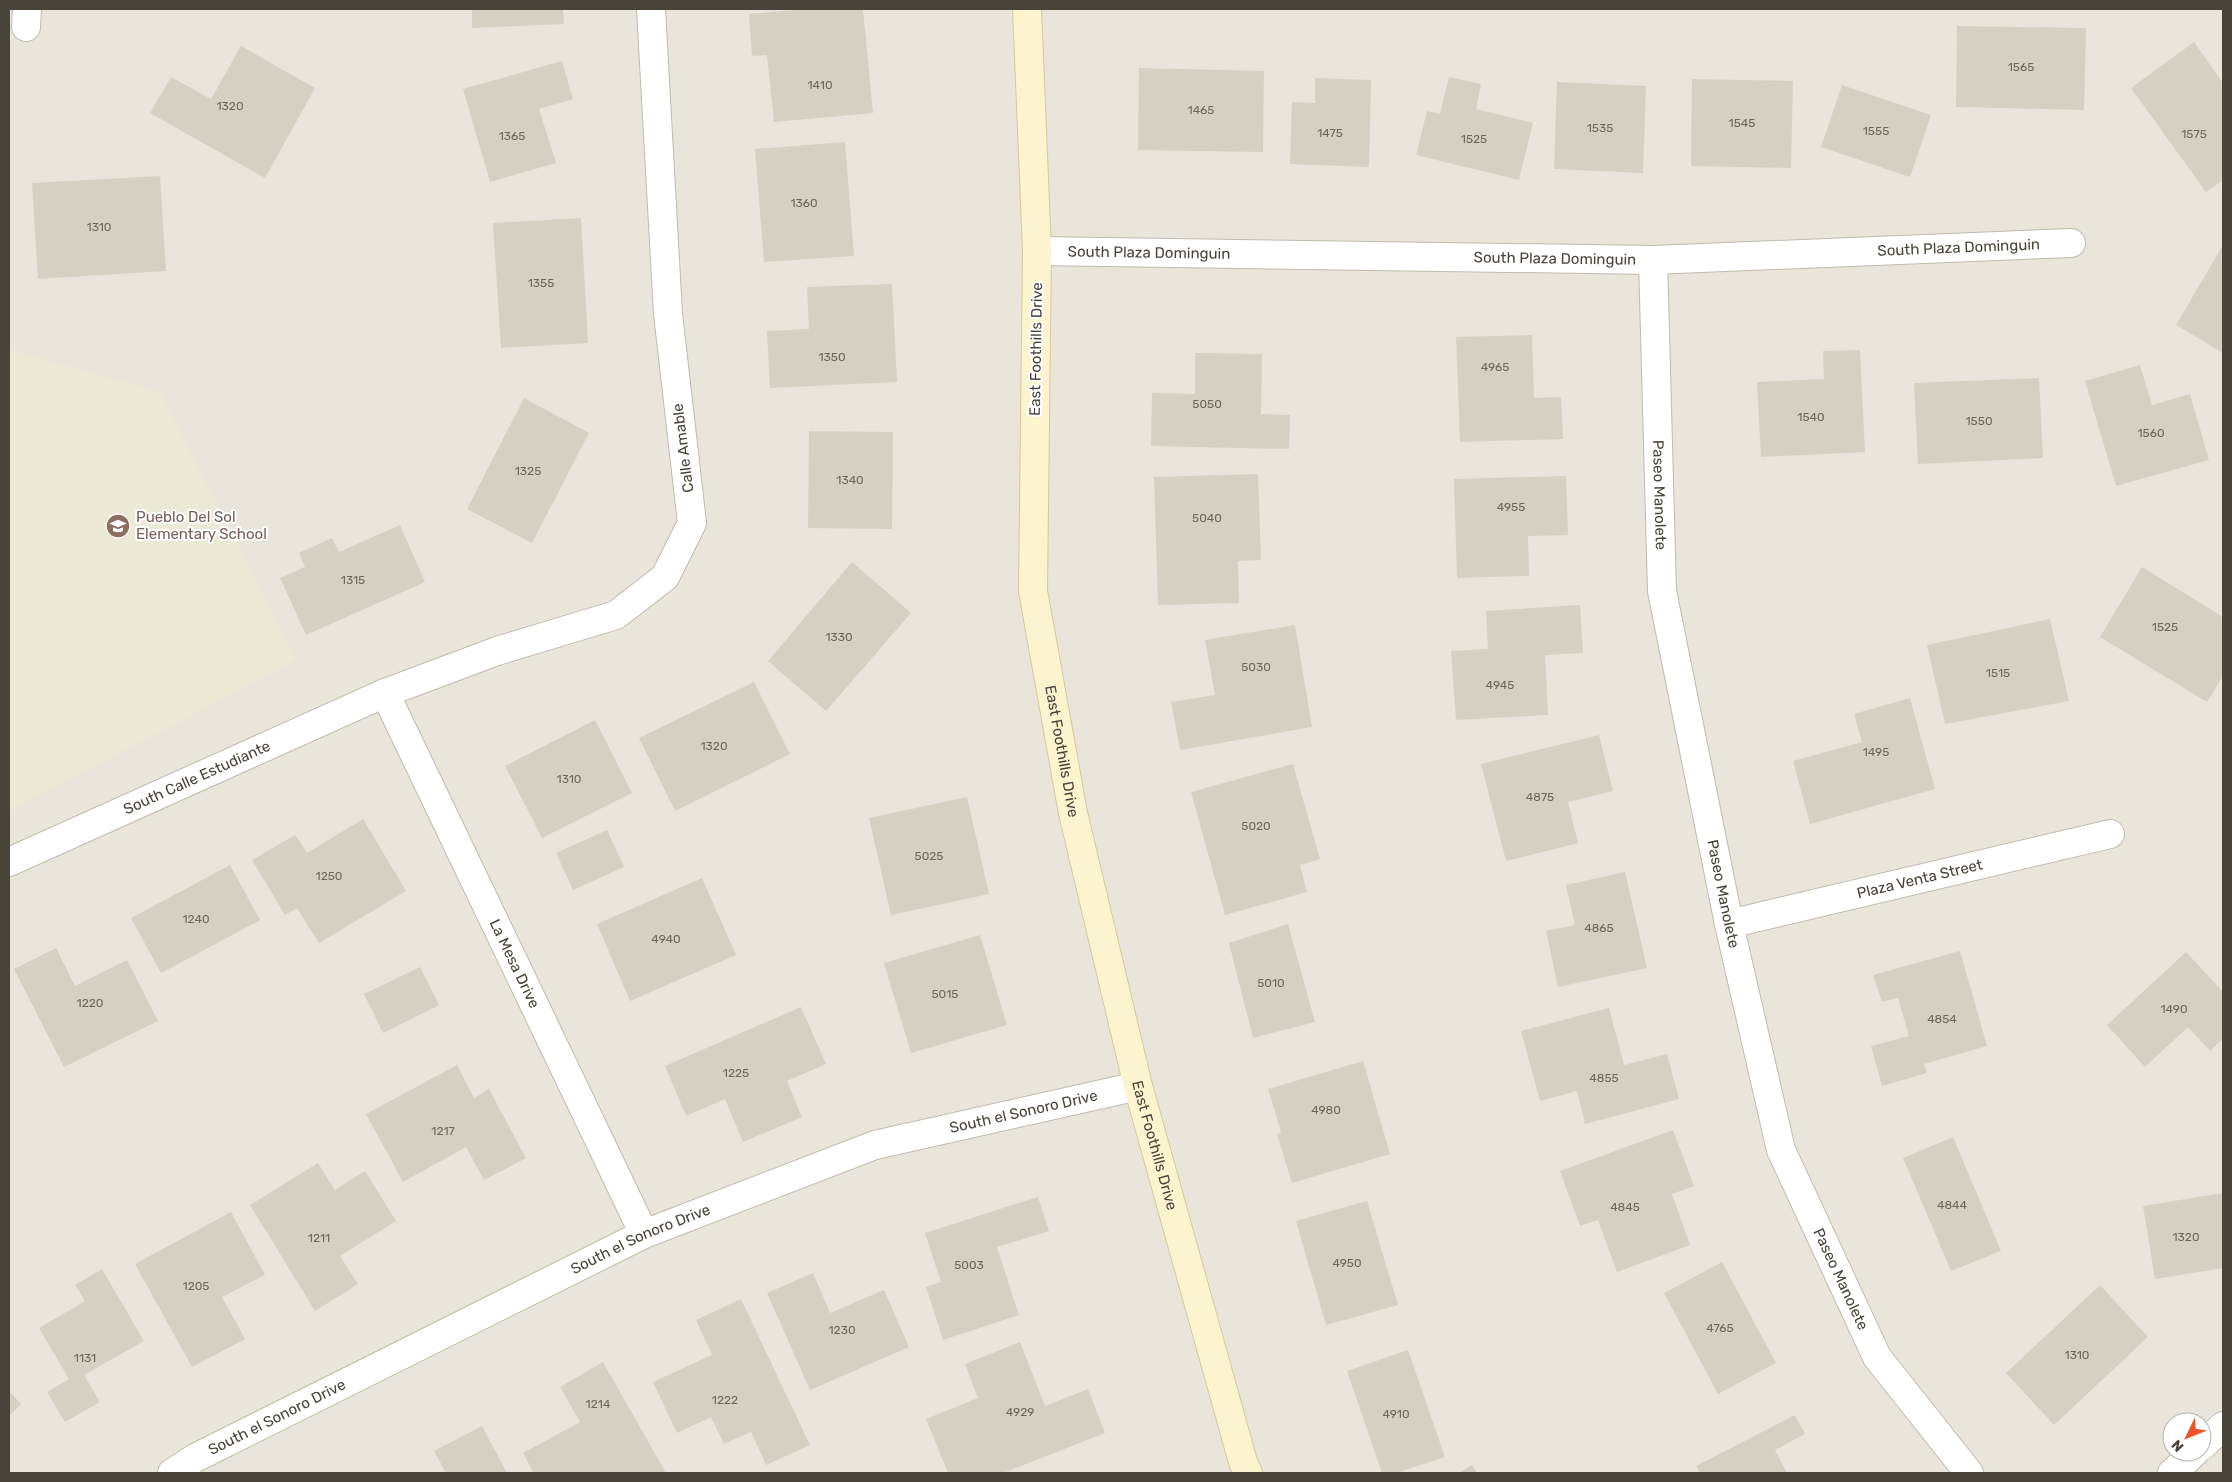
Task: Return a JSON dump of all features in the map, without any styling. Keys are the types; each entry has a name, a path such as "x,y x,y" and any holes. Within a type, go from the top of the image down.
{"street":[{"name":"Calle Amable","path":"385,693 497,652 616,615 665,577 692,523 668,314 651,9"},
{"name":"East Foothills Drive","path":"1027,9 1037,251 1033,591 1073,813 1138,1086 1240,1452 1248,1473"},
{"name":"South Plaza Dominguin","path":"1037,251 1653,260 2071,243"},
{"name":"Paseo Manolete","path":"1653,260 1662,591 1729,924 1781,1150 1876,1357 1969,1473"},
{"name":"South Calle Estudiante","path":"9,862 385,693"},
{"name":"La Mesa Drive","path":"385,693 644,1234"},
{"name":"Plaza Venta Street","path":"1729,924 2110,834"},
{"name":"South el Sonoro Drive","path":"172,1473 195,1458 644,1234 875,1145 1138,1086"},
{"path":"2212,1436 2223,1426"},
{"path":"2172,1473 2184,1462"}],"shaded area":[{"path":"9,9 2223,9 2223,1473 9,1473"},
{"name":"Pueblo Del Sol Elementary School","path":"9,350 160,392 297,660 9,811"}],"building":[{"path":"472,9 563,9 564,24 472,28"},
{"path":"806,9 863,9 873,113 774,122 767,55 752,56 749,14"},
{"path":"1957,26 2086,28 2084,110 1956,107"},
{"path":"2194,42 2223,83 2223,180 2206,192 2131,88"},
{"path":"241,46 315,88 265,178 150,113 171,77 211,99"},
{"path":"562,61 573,99 539,109 556,163 490,182 463,89"},
{"path":"1139,68 1264,71 1263,152 1138,150"},
{"path":"1449,77 1481,84 1476,109 1533,123 1519,180 1416,155 1427,111 1440,114"},
{"path":"1315,78 1371,80 1369,167 1290,164 1292,102 1315,103"},
{"path":"1692,79 1793,81 1791,168 1691,166"},
{"path":"1557,82 1646,86 1643,173 1554,169"},
{"path":"1842,85 1931,115 1910,177 1821,147"},
{"path":"845,142 854,256 764,262 755,149"},
{"path":"160,176 166,271 38,279 32,183"},
{"path":"581,218 588,343 501,348 493,223"},
{"path":"2223,245 2223,353 2176,325"},
{"path":"892,284 897,382 770,388 767,331 809,329 807,287"},
{"path":"1532,335 1534,398 1561,397 1563,439 1460,442 1456,337"},
{"path":"1860,350 1865,452 1761,457 1757,382 1824,379 1823,351"},
{"path":"1195,353 1262,354 1261,414 1290,415 1289,449 1151,446 1152,393 1195,394"},
{"path":"2140,365 2152,405 2190,394 2209,460 2116,486 2085,381"},
{"path":"2039,378 2043,458 1918,464 1914,383"},
{"path":"524,398 589,433 532,543 467,509"},
{"path":"809,431 893,432 892,529 808,528"},
{"path":"1258,474 1261,560 1238,561 1239,603 1158,605 1154,477"},
{"path":"1566,476 1568,535 1528,536 1529,576 1457,578 1454,479"},
{"path":"400,525 425,582 306,635 280,578 305,567 299,553 332,538 339,552"},
{"path":"852,562 911,613 826,711 768,661"},
{"path":"2142,567 2223,617 2223,676 2207,702 2100,637"},
{"path":"1580,605 1583,653 1545,655 1548,715 1456,720 1451,651 1488,649 1486,611"},
{"path":"2050,619 2069,701 1945,724 1927,645"},
{"path":"1295,625 1312,727 1180,750 1171,702 1215,695 1205,640"},
{"path":"754,682 790,754 675,811 639,738"},
{"path":"1910,698 1935,789 1810,824 1793,761 1862,742 1854,714"},
{"path":"595,720 632,793 542,838 505,766"},
{"path":"1599,735 1613,791 1568,802 1578,843 1506,861 1481,764"},
{"path":"1293,764 1320,859 1300,865 1307,892 1225,915 1191,792"},
{"path":"967,797 989,894 891,915 869,818"},
{"path":"363,819 406,891 319,943 297,908 285,915 252,860 295,835 307,853"},
{"path":"607,830 624,867 573,890 556,853"},
{"path":"230,865 260,920 161,973 131,918"},
{"path":"1625,872 1647,968 1558,987 1546,931 1575,925 1566,885"},
{"path":"702,878 736,955 630,1001 597,924"},
{"path":"1288,924 1315,1022 1253,1038 1229,943"},
{"path":"980,935 1007,1025 911,1053 884,963"},
{"path":"56,948 75,986 127,960 158,1021 64,1067 14,969"},
{"path":"1960,951 1987,1046 1924,1064 1927,1073 1882,1086 1871,1046 1909,1036 1898,998 1882,1002 1873,975"},
{"path":"2186,952 2223,992 2223,1039 2210,1051 2188,1027 2145,1067 2107,1025"},
{"path":"420,967 439,1005 383,1033 364,994"},
{"path":"801,1007 826,1064 787,1081 802,1117 743,1142 725,1099 686,1116 665,1066"},
{"path":"1609,1008 1624,1065 1667,1054 1679,1099 1585,1124 1577,1091 1540,1101 1521,1031"},
{"path":"1363,1061 1390,1154 1292,1183 1277,1134 1281,1132 1268,1089"},
{"path":"457,1065 474,1098 489,1089 526,1158 484,1180 466,1147 403,1182 366,1114"},
{"path":"1673,1130 1694,1186 1672,1194 1690,1245 1617,1272 1598,1220 1580,1226 1560,1171"},
{"path":"1953,1137 2001,1251 1951,1271 1903,1158"},
{"path":"318,1163 335,1190 365,1171 396,1221 340,1256 358,1284 315,1311 250,1205"},
{"path":"2223,1193 2223,1268 2155,1279 2143,1206"},
{"path":"1038,1197 1049,1231 997,1247 1019,1315 943,1340 926,1287 941,1282 925,1233"},
{"path":"1367,1201 1398,1305 1326,1325 1296,1221"},
{"path":"231,1212 265,1275 222,1297 245,1339 192,1367 135,1264"},
{"path":"1722,1262 1776,1363 1718,1394 1664,1293"},
{"path":"102,1269 144,1341 84,1375 100,1402 65,1422 47,1392 69,1379 39,1328 85,1301 75,1285"},
{"path":"813,1273 830,1313 884,1290 909,1347 810,1390 767,1293"},
{"path":"2100,1285 2148,1337 2054,1425 2006,1373"},
{"path":"741,1299 810,1445 766,1465 751,1432 724,1444 711,1417 677,1433 653,1382 712,1355 696,1320"},
{"path":"1020,1342 1045,1406 1088,1389 1105,1433 1003,1473 948,1473 926,1419 978,1398 965,1364"},
{"path":"1408,1350 1445,1457 1396,1473 1382,1473 1347,1371"},
{"path":"603,1362 666,1473 534,1473 523,1453 580,1422 560,1387"},
{"path":"9,1391 21,1404 9,1416"},
{"path":"1795,1415 1805,1434 1775,1450 1787,1473 1700,1473 1696,1466"},
{"path":"482,1426 507,1473 446,1473 434,1451"},
{"path":"1472,1465 1477,1473 1459,1473"}],"place":[{"name":"Pueblo Del Sol Elementary School","path":"118,526"}]}
